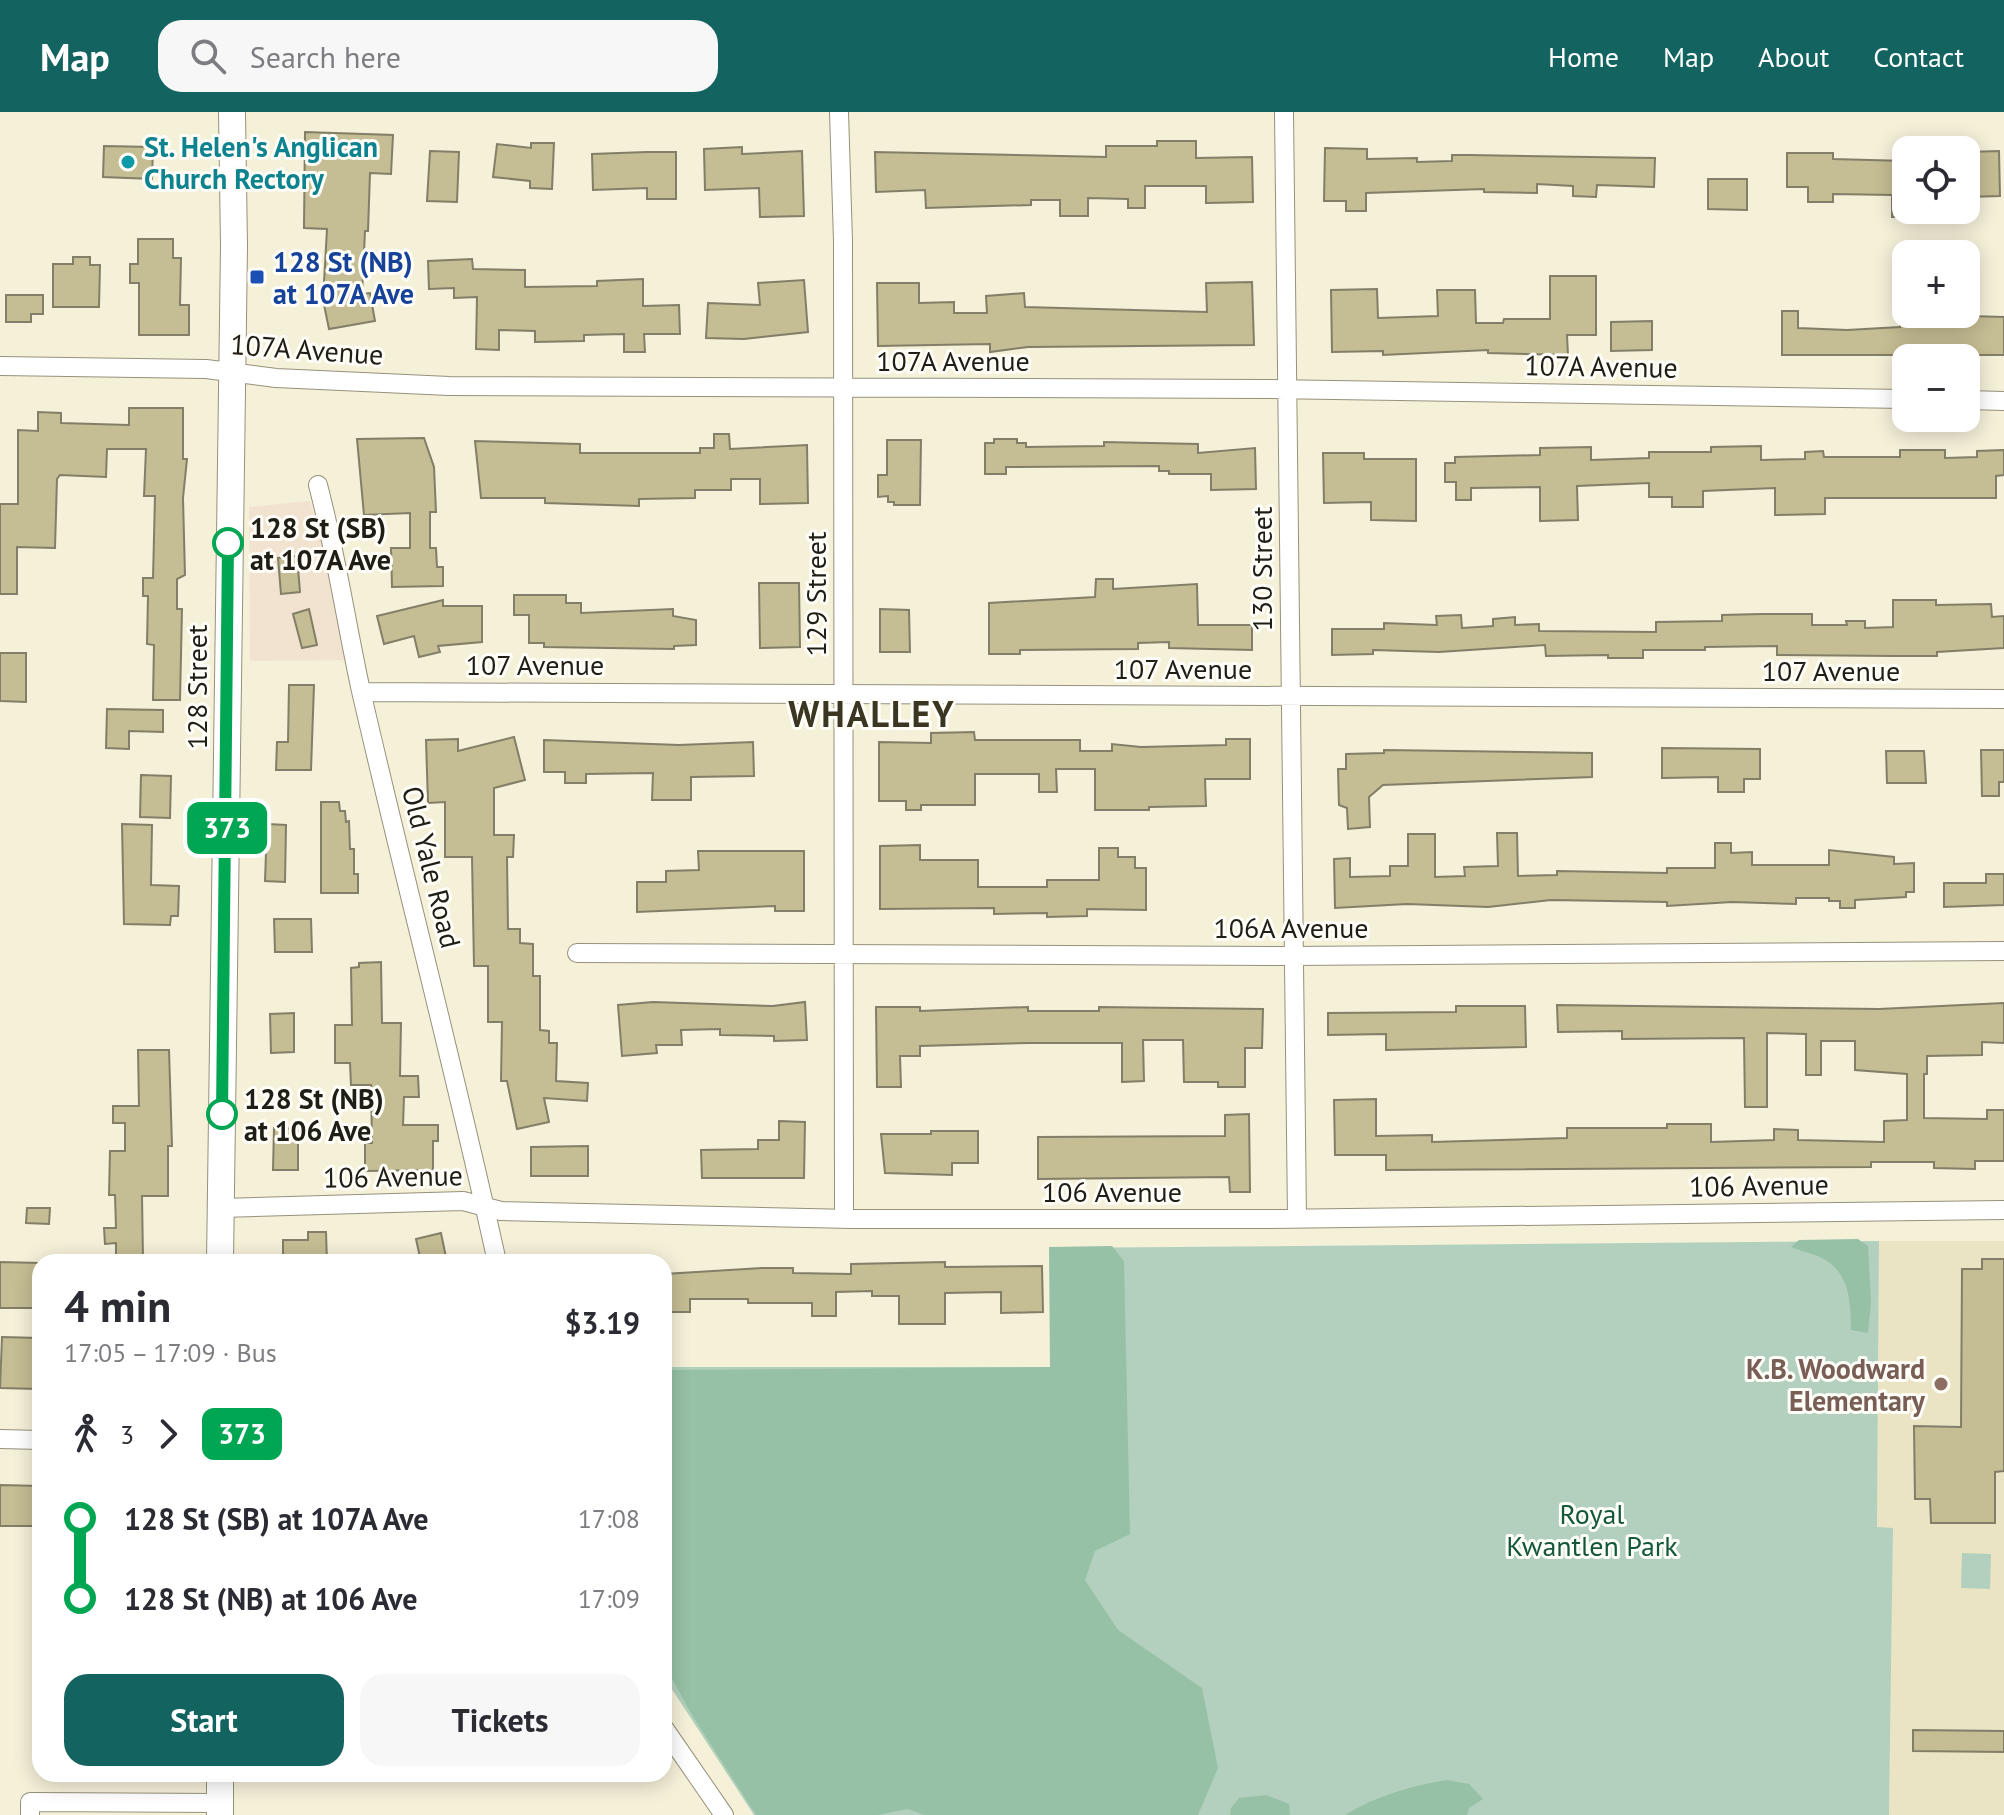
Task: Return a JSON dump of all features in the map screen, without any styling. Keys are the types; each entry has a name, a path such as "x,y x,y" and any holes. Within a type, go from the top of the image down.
{"main road":[{"name":"128 Street","path":"220,1254 232,112"},
{"path":"220,1782 220,1809"}],"street":[{"name":"129 Street","path":"839,112 843,387 844,1219"},
{"name":"130 Street","path":"1284,112 1297,1218"},
{"name":"107A Avenue","path":"0,366 231,372 276,378 449,386 1287,389 1892,399"},
{"path":"1980,400 2004,401"},
{"name":"Old Yale Road","path":"318,485 338,560 340,592 362,692 495,1254"},
{"name":"107 Avenue","path":"362,692 2004,699"},
{"name":"106A Avenue","path":"577,953 1292,956 2004,951"},
{"name":"106 Avenue","path":"221,1208 463,1201 508,1211 844,1219 1297,1218 2004,1210"},
{"path":"0,1439 32,1440"},
{"path":"673,1757 724,1815"},
{"path":"30,1808 220,1809"}],"shaded area":[{"path":"310,501 359,660 250,661 249,507"},
{"name":"K.B. Woodward Elementary","path":"1879,1241 2004,1241 2004,1815 1889,1815 1893,1528 1877,1528"}],"green space":[{"path":"1858,1239 1868,1246 1871,1302 1868,1333 1851,1330 1848,1292 1835,1267 1819,1257 1791,1247 1799,1240"},
{"name":"Royal Kwantlen Park","path":"1879,1241 1877,1527 1893,1528 1889,1815 754,1815 672,1689 672,1367 1050,1367 1050,1248"},
{"path":"1112,1246 1124,1261 1130,1534 1095,1551 1085,1580 1118,1630 1202,1688 1218,1768 1198,1815 924,1815 908,1809 878,1815 756,1815 672,1679 672,1370 1050,1367 1049,1247"},
{"path":"1962,1553 1991,1554 1990,1589 1961,1588"},
{"path":"1447,1780 1469,1784 1483,1799 1469,1808 1467,1815 1345,1815 1394,1793"},
{"path":"1266,1795 1289,1804 1290,1815 1230,1815 1239,1798"}],"building":[{"path":"305,132 393,135 391,174 370,173 362,294 370,293 375,321 329,329 323,300 327,229 304,228"},
{"path":"1157,141 1196,141 1196,158 1252,157 1253,202 1206,203 1206,186 1145,186 1145,208 1128,208 1128,199 1088,198 1088,216 1060,216 1060,200 1031,200 1031,205 926,208 925,190 876,192 875,152 1106,157 1106,146 1157,146"},
{"path":"531,143 554,143 552,189 530,188 530,181 493,177 497,144 531,148"},
{"name":"St. Helen's Anglican Church Rectory","path":"104,146 153,147 152,179 103,177"},
{"path":"742,147 742,154 802,151 804,216 760,217 759,188 705,190 704,149"},
{"path":"1325,148 1367,149 1367,159 1417,158 1417,162 1452,161 1452,155 1655,158 1654,187 1597,185 1596,197 1573,196 1573,186 1537,184 1537,193 1484,192 1484,189 1366,193 1366,211 1346,211 1346,201 1324,201"},
{"path":"430,151 459,152 457,202 427,201"},
{"path":"1999,151 2000,196 1980,197 1980,152"},
{"path":"676,152 676,199 647,199 647,188 593,190 592,154"},
{"path":"1787,153 1833,153 1833,159 1892,161 1892,195 1833,194 1833,202 1808,202 1808,187 1787,187"},
{"path":"1708,179 1747,179 1747,210 1708,209"},
{"path":"138,239 173,239 173,258 181,258 180,305 189,305 189,335 139,335 139,283 130,283 130,264 138,264"},
{"path":"73,257 90,257 90,265 100,265 99,307 53,307 53,264 73,264"},
{"path":"472,259 473,269 525,270 525,287 597,286 597,281 643,279 643,306 679,305 680,334 644,334 645,352 624,352 624,334 584,335 584,341 535,342 535,331 499,330 499,350 476,349 477,297 454,298 454,288 429,289 428,261"},
{"path":"1550,276 1596,276 1596,335 1567,335 1568,355 1488,353 1488,350 1383,355 1383,351 1332,352 1331,290 1377,289 1378,318 1438,316 1437,290 1475,290 1476,323 1503,323 1504,319 1550,319"},
{"path":"804,280 808,332 744,339 706,338 708,303 760,305 758,283"},
{"path":"1252,282 1254,345 1028,347 990,352 990,344 878,346 877,283 919,283 919,303 954,302 954,313 987,313 986,296 1024,293 1025,307 1207,312 1206,283"},
{"path":"6,295 43,295 43,314 31,314 31,322 6,322"},
{"path":"1782,311 1798,311 1798,328 1847,330 1980,328 1980,316 2004,317 2004,355 1980,355 1980,344 1892,344 1892,355 1782,355"},
{"path":"1652,321 1652,350 1611,351 1611,322"},
{"path":"129,408 183,408 183,459 187,459 183,498 185,575 177,579 177,609 182,609 180,700 153,700 154,645 147,644 148,596 143,596 143,578 153,578 155,496 144,496 146,449 107,449 106,477 60,475 57,479 55,548 17,547 17,594 0,594 0,504 18,504 18,430 38,431 38,412 61,413 61,423 129,425"},
{"path":"714,434 729,434 730,449 807,445 808,503 760,504 760,479 731,479 731,490 695,490 695,498 639,499 639,506 545,503 545,498 481,498 475,441 580,444 580,453 700,453 700,448 714,448"},
{"path":"424,438 434,467 436,512 430,512 430,548 436,548 437,567 443,567 443,586 392,587 391,548 410,548 410,513 364,515 357,439"},
{"path":"994,439 1017,439 1017,443 1026,443 1026,447 1104,446 1104,442 1198,444 1198,453 1255,448 1256,489 1211,490 1211,474 1169,474 1169,471 1159,471 1159,466 1006,467 1006,474 985,474 985,443 994,443"},
{"path":"887,440 921,440 920,505 894,505 894,502 888,502 888,496 878,497 878,475 887,475"},
{"path":"1761,446 1761,460 1805,459 1805,452 1823,451 1824,457 1900,457 1900,450 1945,450 1945,458 1977,457 1977,451 2004,450 2004,475 1996,476 1996,498 1825,498 1825,514 1775,515 1775,488 1703,491 1703,507 1672,507 1672,497 1649,497 1649,483 1577,486 1578,520 1540,521 1540,487 1471,488 1471,500 1456,500 1456,482 1445,482 1445,463 1455,463 1455,457 1540,455 1540,448 1591,447 1591,460 1649,458 1649,452 1711,452 1711,447"},
{"path":"1323,453 1364,453 1364,459 1416,459 1416,521 1371,520 1371,502 1324,503"},
{"path":"297,556 300,592 281,594 278,558"},
{"path":"1096,579 1113,579 1113,589 1197,584 1198,625 1252,625 1252,650 1169,648 1169,642 1138,643 1138,649 1020,650 1020,654 989,654 989,603 1095,597"},
{"path":"759,583 799,583 800,647 760,648"},
{"path":"514,595 566,595 566,603 581,603 581,613 673,609 673,616 696,620 696,645 674,646 674,649 544,647 544,643 529,643 529,615 514,615"},
{"path":"443,600 443,606 482,606 482,642 438,646 440,652 419,657 414,636 384,644 377,616"},
{"path":"1893,600 1936,600 1936,605 1991,604 1992,617 2004,616 2004,648 1937,652 1937,656 1893,656 1777,655 1777,646 1705,647 1705,650 1643,650 1643,658 1608,658 1608,655 1546,656 1545,645 1439,652 1373,650 1373,654 1332,655 1332,629 1384,629 1384,623 1437,625 1436,616 1461,615 1462,628 1493,626 1493,619 1515,617 1515,625 1539,624 1539,631 1656,632 1656,622 1722,621 1722,615 1812,614 1812,625 1847,625 1846,621 1865,621 1865,628 1893,627"},
{"path":"309,609 317,645 302,648 293,614"},
{"path":"880,609 909,610 910,652 880,652"},
{"path":"0,653 26,653 26,702 0,701"},
{"path":"289,685 314,685 311,770 276,770 277,742 288,742"},
{"path":"107,709 163,710 163,732 129,731 129,749 106,748"},
{"path":"974,732 975,740 1080,740 1080,751 1112,751 1112,744 1141,747 1226,745 1226,739 1250,739 1250,779 1205,779 1206,806 1149,807 1149,810 1095,810 1095,769 1056,769 1057,792 1039,792 1039,774 975,774 975,805 921,805 921,810 906,810 906,801 879,801 879,742 931,743 931,733"},
{"path":"514,737 525,780 494,788 494,835 514,835 513,857 507,857 508,929 520,929 520,943 533,944 533,976 540,976 540,1030 549,1031 549,1043 557,1043 556,1081 588,1083 587,1101 544,1098 549,1122 517,1129 507,1081 501,1081 502,1022 488,1022 488,966 474,966 472,857 445,857 445,802 428,803 426,740 458,739 458,751"},
{"path":"544,740 679,745 753,742 754,776 691,777 691,800 652,800 653,773 586,774 586,783 565,783 565,772 544,772"},
{"path":"1662,748 1760,749 1760,779 1744,779 1744,792 1718,792 1718,777 1662,778"},
{"path":"1384,750 1592,753 1592,777 1383,785 1369,797 1370,827 1348,829 1347,808 1339,805 1338,769 1346,769 1346,754 1384,753"},
{"path":"1981,750 2004,750 2004,782 1999,782 1999,796 1982,796"},
{"path":"1886,751 1924,751 1926,783 1887,783"},
{"path":"141,775 171,776 170,818 140,817"},
{"path":"321,802 339,802 340,811 345,811 346,822 349,821 350,849 354,849 354,874 358,874 358,893 321,893"},
{"path":"122,824 152,825 151,885 179,886 178,916 171,916 170,925 124,924"},
{"path":"267,824 286,825 285,882 265,881"},
{"path":"1497,833 1517,833 1518,876 1557,875 1557,871 1667,873 1667,868 1715,868 1715,843 1731,843 1731,853 1752,852 1752,865 1829,865 1829,850 1894,857 1894,864 1914,863 1914,892 1906,892 1906,897 1855,900 1855,908 1840,908 1840,901 1829,901 1829,898 1796,898 1796,904 1732,902 1667,906 1667,902 1551,900 1488,907 1407,904 1335,908 1334,859 1350,858 1350,877 1390,876 1390,866 1408,866 1408,834 1435,834 1435,877 1465,876 1464,867 1498,866"},
{"path":"920,845 920,860 978,860 978,887 1047,887 1047,880 1099,880 1099,848 1118,848 1118,857 1135,857 1135,868 1146,868 1146,910 1087,909 1087,916 1047,917 1047,913 994,914 994,908 880,909 880,846"},
{"path":"698,851 804,851 804,911 775,911 775,906 637,912 637,882 666,882 666,871 699,870"},
{"path":"1986,874 2004,874 2004,905 1944,907 1944,883 1986,883"},
{"path":"274,919 311,919 312,952 275,952"},
{"path":"381,962 382,1023 401,1023 400,1076 418,1076 419,1097 404,1097 403,1125 438,1125 438,1141 433,1141 433,1170 365,1171 365,1143 372,1143 371,1085 351,1085 350,1063 335,1063 335,1025 352,1025 351,968 359,967 359,963"},
{"path":"653,1002 773,1006 805,1002 807,1040 774,1041 774,1036 720,1035 720,1029 681,1030 682,1045 656,1045 657,1053 622,1056 618,1005"},
{"path":"2004,1003 2004,1043 1982,1042 1982,1055 1927,1056 1924,1118 1987,1119 1987,1110 2004,1110 2004,1161 1975,1161 1975,1169 1934,1168 1934,1162 1871,1162 1871,1167 1386,1170 1386,1155 1335,1155 1334,1100 1376,1099 1376,1136 1432,1135 1432,1142 1567,1138 1567,1128 1667,1128 1667,1124 1711,1124 1711,1142 1774,1140 1774,1129 1798,1130 1798,1140 1884,1142 1884,1121 1907,1120 1907,1074 1855,1070 1855,1041 1821,1041 1821,1075 1806,1075 1806,1034 1767,1033 1767,1107 1745,1107 1744,1038 1622,1039 1622,1031 1558,1032 1557,1005 1879,1009"},
{"path":"1456,1006 1525,1006 1526,1047 1386,1050 1386,1034 1328,1035 1328,1013 1456,1012"},
{"path":"876,1007 920,1007 920,1011 1028,1007 1028,1011 1099,1011 1099,1007 1263,1009 1262,1048 1245,1048 1245,1087 1218,1087 1218,1082 1184,1082 1183,1040 1143,1040 1144,1081 1122,1082 1122,1043 1029,1043 920,1046 920,1056 900,1056 901,1087 877,1087"},
{"path":"294,1013 294,1052 271,1053 270,1014"},
{"path":"138,1050 169,1050 172,1146 168,1146 168,1196 142,1196 143,1254 116,1254 116,1243 105,1244 104,1228 116,1228 115,1195 109,1195 110,1151 125,1151 125,1123 113,1123 113,1106 139,1106"},
{"path":"1249,1114 1250,1192 1230,1192 1229,1177 1038,1179 1038,1137 1225,1136 1225,1115"},
{"path":"779,1121 805,1122 804,1178 702,1178 701,1150 758,1149 758,1140 779,1140"},
{"path":"274,1128 298,1129 298,1170 273,1170"},
{"path":"931,1131 978,1131 978,1163 952,1163 952,1175 885,1173 881,1134 931,1134"},
{"path":"588,1146 588,1176 531,1176 531,1147"},
{"path":"27,1208 50,1208 49,1224 26,1223"},
{"path":"308,1232 326,1232 327,1254 283,1254 283,1240 308,1240"},
{"path":"441,1233 445,1254 419,1254 416,1239"},
{"path":"1982,1259 2004,1259 2004,1471 1995,1472 1995,1523 1931,1523 1930,1499 1915,1499 1914,1426 1961,1427 1962,1269 1982,1269"},
{"path":"0,1262 32,1263 32,1308 0,1308"},
{"path":"945,1262 945,1267 1042,1266 1043,1312 1001,1313 1001,1292 945,1293 945,1324 899,1324 899,1296 872,1296 872,1291 836,1292 836,1316 812,1316 812,1303 748,1303 748,1299 690,1299 690,1312 672,1312 672,1274 793,1268 793,1273 851,1274 851,1264"},
{"path":"2,1337 32,1338 32,1389 0,1388"},
{"path":"0,1485 32,1486 32,1526 0,1526"},
{"path":"1913,1730 2004,1731 2004,1752 1913,1751"}],"bus line":[{"name":"373","path":"222,1114 228,543"}],"place":[{"name":"St. Helen's Anglican Church Rectory","path":"128,162"},
{"name":"128 St (NB) at 107A Ave","path":"257,277"},
{"name":"128 St (SB) at 107A Ave","path":"228,543"},
{"name":"128 St (NB) at 106 Ave","path":"222,1114"},
{"name":"K.B. Woodward Elementary","path":"1941,1384"}],"district":[{"name":"WHALLEY","path":"872,713"}]}
